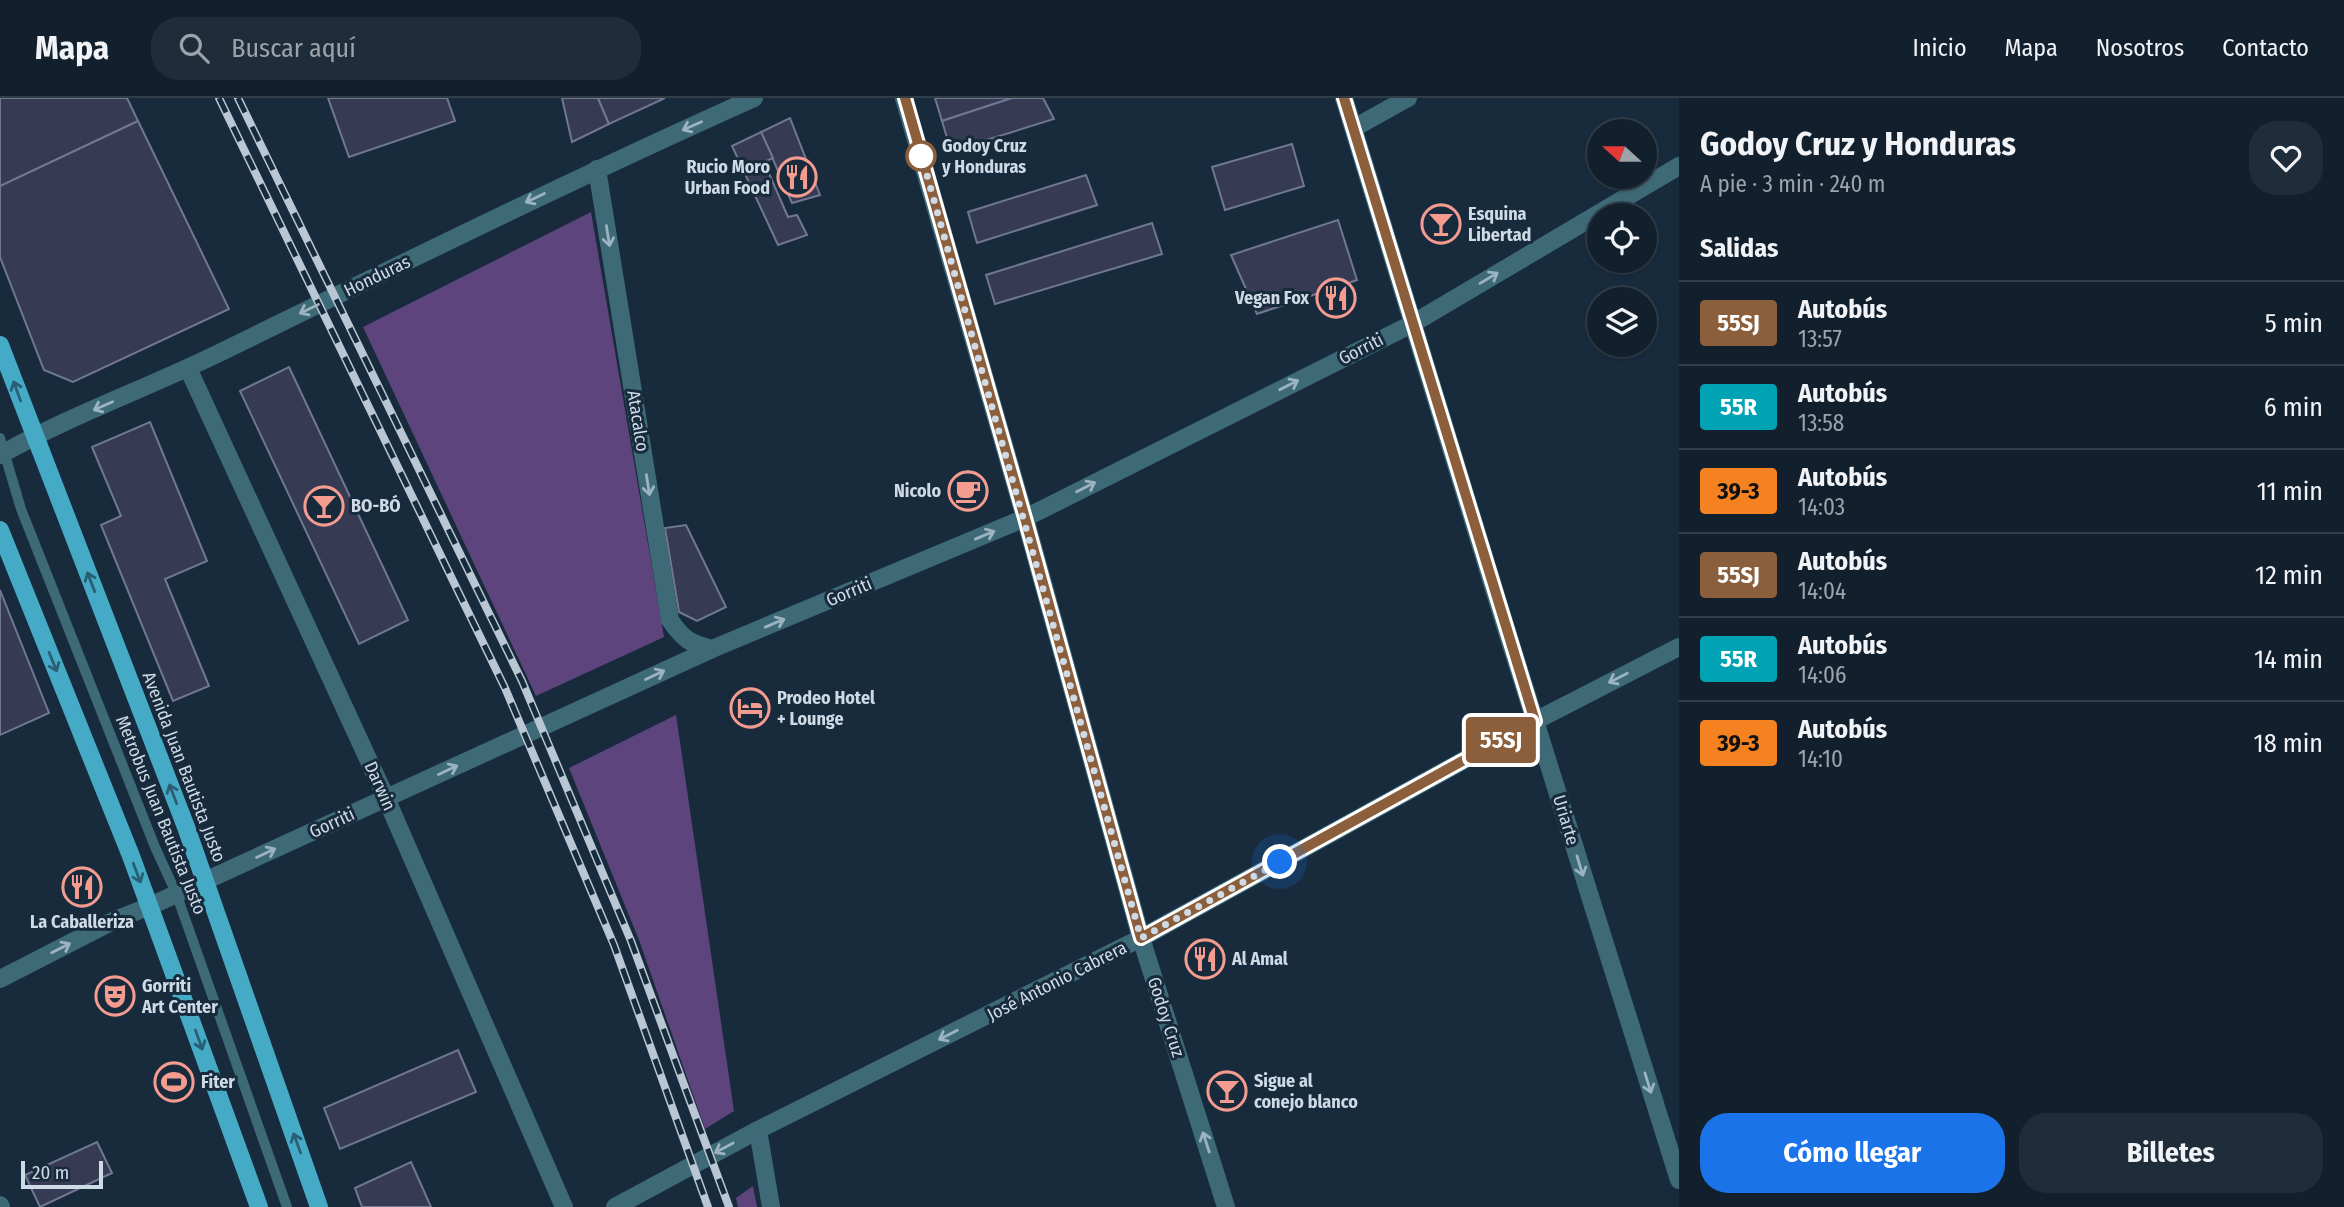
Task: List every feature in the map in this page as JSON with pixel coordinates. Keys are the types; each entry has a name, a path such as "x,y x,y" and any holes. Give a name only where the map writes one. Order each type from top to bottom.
{"main road":[{"name":"Avenida Juan Bautista Justo","path":"0,345 186,827 319,1207"},
{"path":"0,530 150,906 259,1207"}],"street":[{"name":"Honduras","path":"1,449 188,368 597,169 754,98"},
{"name":"Godoy Cruz","path":"904,98 1025,518 1141,938 1226,1207"},
{"name":"Uriarte","path":"1344,98 1679,1181"},
{"path":"1354,128 1408,98"},
{"name":"Gorriti","path":"0,979 115,920 712,649 1025,518 1412,324 1679,166"},
{"name":"Atacalco","path":"597,169 670,620 693,645 712,649"},
{"name":"Darwin","path":"188,368 386,798 564,1207"},
{"name":"José Antonio Cabrera","path":"615,1207 758,1130 1141,938 1535,721 1679,647"},
{"path":"758,1130 771,1207"}],"lane":[{"name":"Metrobus Juan Bautista Justo","path":"1,449 20,509 176,893 287,1207"}],"shaded area":[{"path":"591,212 664,637 536,696 363,327"},
{"path":"676,715 734,1111 705,1129 639,940 569,768"},
{"path":"753,1186 757,1207 738,1207 736,1198"}],"building":[{"path":"0,98 127,98 138,121 0,186"},
{"path":"328,98 447,98 455,121 349,157"},
{"path":"562,98 598,98 609,124 572,142"},
{"path":"598,98 665,98 609,124"},
{"path":"935,98 1012,98 942,121"},
{"path":"1012,98 1043,98 1054,119 951,151 942,121"},
{"name":"Rucio Moro Urban Food","path":"790,118 820,195 792,203 761,132"},
{"path":"138,121 229,309 73,382 44,370 0,257 0,186"},
{"path":"761,132 773,158 764,162 788,217 797,215 807,235 778,245 732,146"},
{"path":"1292,144 1304,186 1225,210 1212,167"},
{"path":"1086,175 1097,205 977,243 968,212"},
{"path":"1338,220 1357,280 1257,314 1231,255"},
{"path":"1152,223 1162,254 995,304 986,275"},
{"name":"BO-BÓ","path":"289,367 408,620 359,644 240,391"},
{"path":"150,422 207,561 165,579 209,686 173,701 101,525 121,516 92,447"},
{"path":"686,525 726,607 697,621 679,612 665,528"},
{"path":"0,590 49,713 0,735"},
{"path":"458,1050 476,1092 340,1149 324,1108"},
{"path":"97,1142 112,1173 40,1207 25,1175"},
{"path":"411,1162 431,1207 362,1207 355,1188"}],"railway":[{"path":"219,98 505,688 614,945 708,1207"},
{"path":"238,98 522,681 631,941 729,1207"}],"bus line":[{"name":"55SJ","path":"905,98 1141,938 1535,721 1344,98"}],"place":[{"name":"Godoy Cruz y Honduras","path":"921,156"},
{"name":"Rucio Moro Urban Food","path":"797,177"},
{"name":"Esquina Libertad","path":"1441,224"},
{"name":"Vegan Fox","path":"1336,298"},
{"name":"Nicolo","path":"968,491"},
{"name":"BO-BÓ","path":"324,506"},
{"name":"Prodeo Hotel + Lounge","path":"750,708"},
{"name":"La Caballeriza","path":"82,887"},
{"name":"Al Amal","path":"1205,959"},
{"name":"Gorriti Art Center","path":"115,996"},
{"name":"Fiter","path":"174,1082"},
{"name":"Sigue al conejo blanco","path":"1227,1091"}],"route":[{"path":"921,156 1141,938 1280,862"}]}
